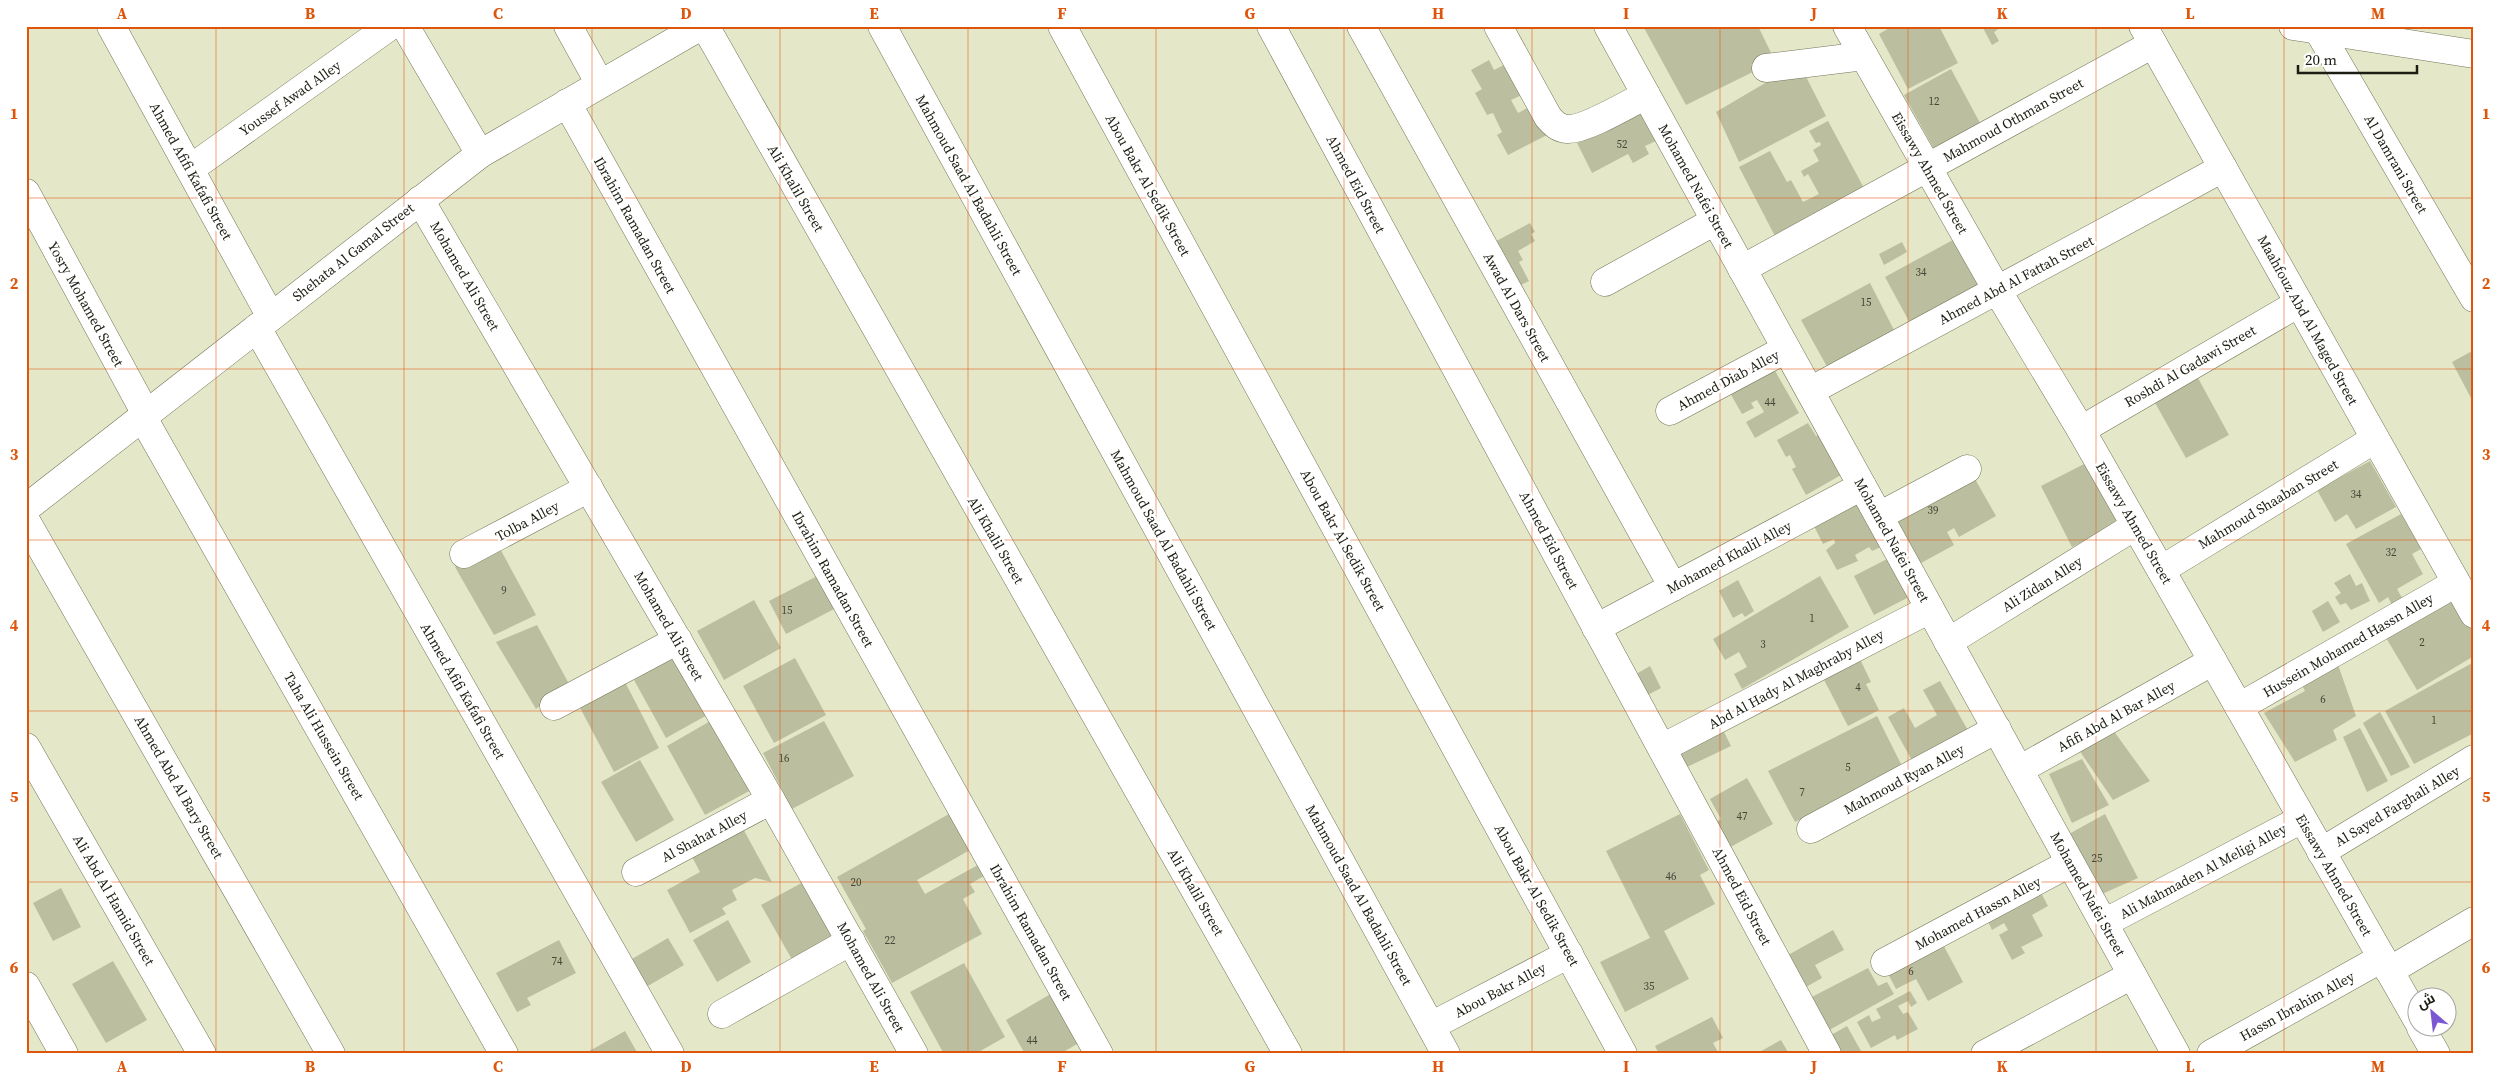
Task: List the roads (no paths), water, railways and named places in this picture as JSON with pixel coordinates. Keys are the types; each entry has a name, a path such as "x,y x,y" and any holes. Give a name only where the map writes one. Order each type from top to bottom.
{"street":[{"name":"Ahmed Afifi Kafafi Street","path":"111,26 190,169 264,322 670,1054"},
{"name":"Youssef Awad Alley","path":"190,169 390,26"},
{"path":"405,26 480,154"},
{"path":"568,26 600,84"},
{"name":"Shehata Al Gamal Street","path":"26,508 480,154 703,26"},
{"name":"Ali Khalil Street","path":"703,26 1288,1054"},
{"name":"Mahmoud Saad Al Badahli Street","path":"882,26 1446,1054"},
{"name":"Abou Bakr Al Sedik Street","path":"1062,26 1623,1054"},
{"name":"Ahmed Eid Street","path":"1271,26 1827,1054"},
{"name":"Awad Al Dars Street","path":"1361,26 1673,587"},
{"path":"1498,26 1548,118 1558,127 1570,130 1583,127 1646,95"},
{"name":"Mohamed Nafei Street","path":"1608,26 2176,1054"},
{"name":"Eissawy Ahmed Street","path":"1847,26 1997,290 2081,430 2408,1004"},
{"path":"2305,28 2474,54"},
{"name":"Al Damrani Street","path":"2305,28 2474,298"},
{"name":"Mahmoud Othman Street","path":"1742,268 1927,168 2148,35"},
{"name":"Maahfouz Abd Al Maged Street","path":"2148,35 2474,614"},
{"path":"1766,68 1864,56"},
{"name":"Ibrahim Ramadan Street","path":"567,104 1099,1054"},
{"name":"Ahmed Abd Al Fattah Street","path":"1810,391 2222,168"},
{"name":"Yosry Mohamed Street","path":"26,194 144,416"},
{"name":"Mohamed Ali Street","path":"420,200 771,800 914,1054"},
{"path":"1605,282 1715,221"},
{"name":"Roshdi Al Gadawi Street","path":"2081,430 2299,303"},
{"name":"Ahmed Diab Alley","path":"1670,411 1786,349"},
{"name":"Taha Ali Hussein Street","path":"144,416 504,1054"},
{"name":"Mahmoud Shaaban Street","path":"2161,570 2375,439"},
{"path":"1879,516 1967,469"},
{"name":"Mohamed Khalil Alley","path":"1596,628 1862,486"},
{"name":"Tolba Alley","path":"464,554 589,488"},
{"name":"Ahmed Abd Al Bary Street","path":"26,521 331,1054"},
{"name":"Ali Zidan Alley","path":"1948,642 2135,526"},
{"name":"Hussein Mohamed Hassn Alley","path":"2239,707 2456,583"},
{"name":"Abd Al Hady Al Maghraby Alley","path":"1662,748 1930,609"},
{"path":"554,706 678,640"},
{"name":"Afifi Abd Al Bar Alley","path":"2019,770 2212,661"},
{"name":"Mahmoud Ryan Alley","path":"1811,829 1996,729"},
{"name":"Ali Abd Al Hamid Street","path":"26,747 202,1054"},
{"name":"Al Sayed Farghali Alley","path":"2321,852 2474,759"},
{"name":"Al Shahat Alley","path":"636,872 771,800"},
{"name":"Ali Mahmaden Al Meligi Alley","path":"2104,923 2302,819"},
{"name":"Mohamed Hassn Alley","path":"1885,962 2070,863"},
{"name":"Hassn Ibrahim Alley","path":"2211,1054 2385,964 2474,921"},
{"path":"722,1014 851,941"},
{"name":"Abou Bakr Alley","path":"1431,1026 1569,954"},
{"path":"1984,1054 2132,975"},
{"path":"26,986 64,1054"},
{"path":"2427,1038 2436,1054"}]}
